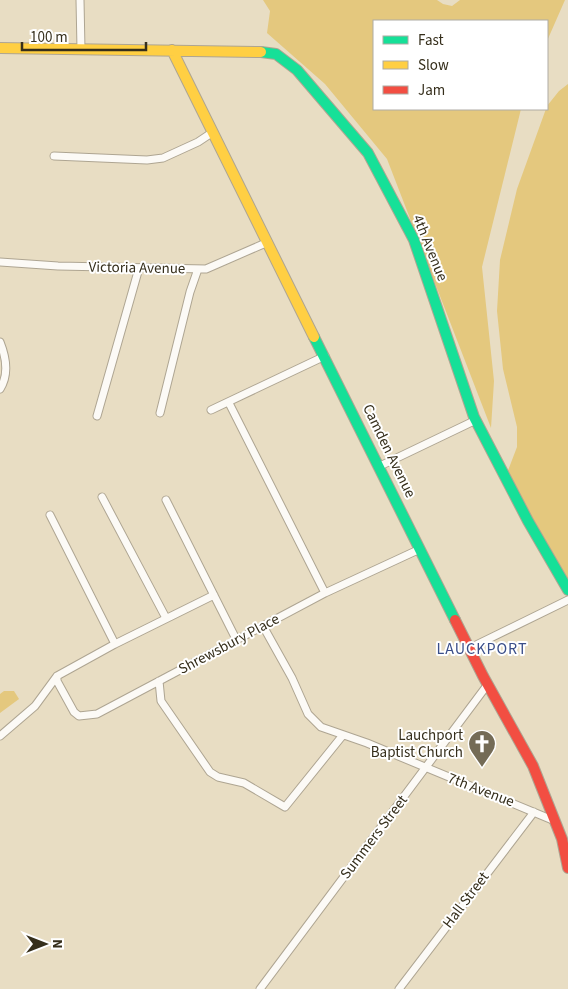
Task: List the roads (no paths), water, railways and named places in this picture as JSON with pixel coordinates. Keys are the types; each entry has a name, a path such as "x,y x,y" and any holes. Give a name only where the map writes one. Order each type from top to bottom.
{"street":[{"path":"80,0 81,49"},
{"name":"4th Avenue","path":"0,48 262,52 276,54 297,70 368,153 414,240 476,420 528,521 568,590"},
{"name":"Camden Avenue","path":"172,50 488,684 534,766 562,839 568,868"},
{"path":"54,156 147,160 163,158 198,142 213,132"},
{"name":"Victoria Avenue","path":"0,262 58,266 206,269 268,242"},
{"path":"96,416 139,268"},
{"path":"160,413 190,292 198,269"},
{"path":"0,342 5,356 5,382 0,389"},
{"path":"211,410 325,356"},
{"path":"229,403 325,593"},
{"path":"380,466 476,420"},
{"path":"102,497 166,618"},
{"path":"166,500 236,639"},
{"path":"50,515 115,644"},
{"name":"Shrewsbury Place","path":"57,676 57,681 74,712 79,716 97,714 325,593 420,548"},
{"path":"0,736 35,706 57,676 115,644 214,595"},
{"path":"470,648 568,600"},
{"name":"7th Avenue","path":"262,626 292,678 308,714 321,728 343,735 555,821"},
{"path":"159,681 161,701 210,772 218,777 244,783 285,807 343,735"},
{"name":"Summers Street","path":"260,989 488,684"},
{"name":"Hall Street","path":"400,989 534,812"}],"place":[{"name":"Lauchport Baptist Church","path":"482,768"}],"district":[{"name":"LAUCKPORT","path":"482,649"}]}
